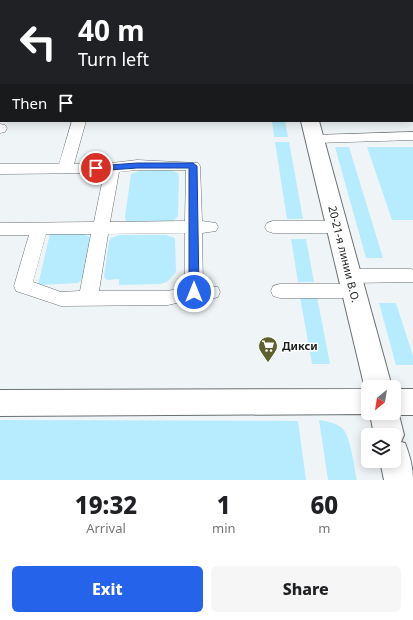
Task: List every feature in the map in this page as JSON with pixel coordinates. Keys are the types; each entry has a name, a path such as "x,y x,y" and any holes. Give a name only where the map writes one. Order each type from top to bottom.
{"street":[{"name":"20-21-я линии В.О.","path":"313,130 376,380"},
{"path":"0,403 361,402"},
{"path":"401,402 413,402"},
{"path":"397,468 400,480"}],"lane":[{"path":"65,169 79,122"},
{"path":"313,130 413,136"},
{"path":"0,169 112,168 137,165 193,166 194,227 202,292 168,298 62,299 23,286 39,229"},
{"path":"88,298 112,168"},
{"path":"0,229 210,227"},
{"path":"273,227 337,227"},
{"path":"280,291 411,276"}],"shaded area":[{"path":"272,122 285,122 288,137 274,137"},
{"path":"275,142 289,142 303,219 287,219"},
{"path":"335,147 349,147 383,258 366,258"},
{"path":"367,147 413,147 413,220 392,220"},
{"path":"169,170 178,173 179,176 178,216 172,222 129,223 126,221 125,217 131,174 140,171"},
{"path":"50,234 82,234 90,237 85,276 78,283 38,285"},
{"path":"119,235 166,235 175,238 176,272 167,282 160,284 119,285 119,279 107,280 104,277 109,241 111,238"},
{"path":"291,239 306,239 314,282 298,282"},
{"path":"300,297 317,297 330,364 312,364"},
{"path":"379,303 396,303 413,356 413,365 396,365"},
{"path":"0,420 298,421 306,480 0,480"},
{"path":"319,420 337,425 345,432 350,445 357,480 328,480"}],"place":[{"name":"Дикси","path":"268,363"}],"route":[{"path":"96,168 137,165 193,166 194,292"}]}
